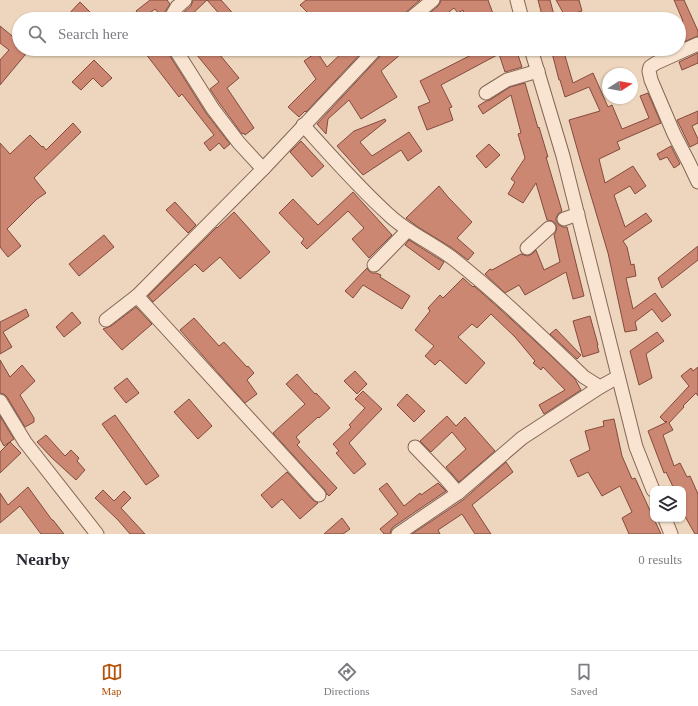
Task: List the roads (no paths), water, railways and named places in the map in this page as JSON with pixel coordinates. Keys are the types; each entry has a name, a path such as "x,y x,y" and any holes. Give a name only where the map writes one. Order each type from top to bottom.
{"street":[{"path":"418,12 433,0"},
{"path":"517,0 520,12"},
{"path":"173,12 178,2"},
{"path":"686,49 698,44"},
{"path":"180,56 213,108 240,143 263,169"},
{"path":"106,320 137,296 263,169 369,56"},
{"path":"533,56 563,156 636,447 651,486"},
{"path":"671,56 650,67 649,71 651,80 674,134 698,182"},
{"path":"486,93 508,80 538,71"},
{"path":"303,125 353,180 390,216 408,230 455,260 500,299 584,377 600,387"},
{"path":"564,218 578,214"},
{"path":"528,248 550,228"},
{"path":"374,265 408,230"},
{"path":"137,296 319,495"},
{"path":"398,534 458,493 522,438 600,387 618,378"},
{"path":"0,401 25,442 97,534"},
{"path":"415,447 458,493"},
{"path":"666,522 671,534"}]}
